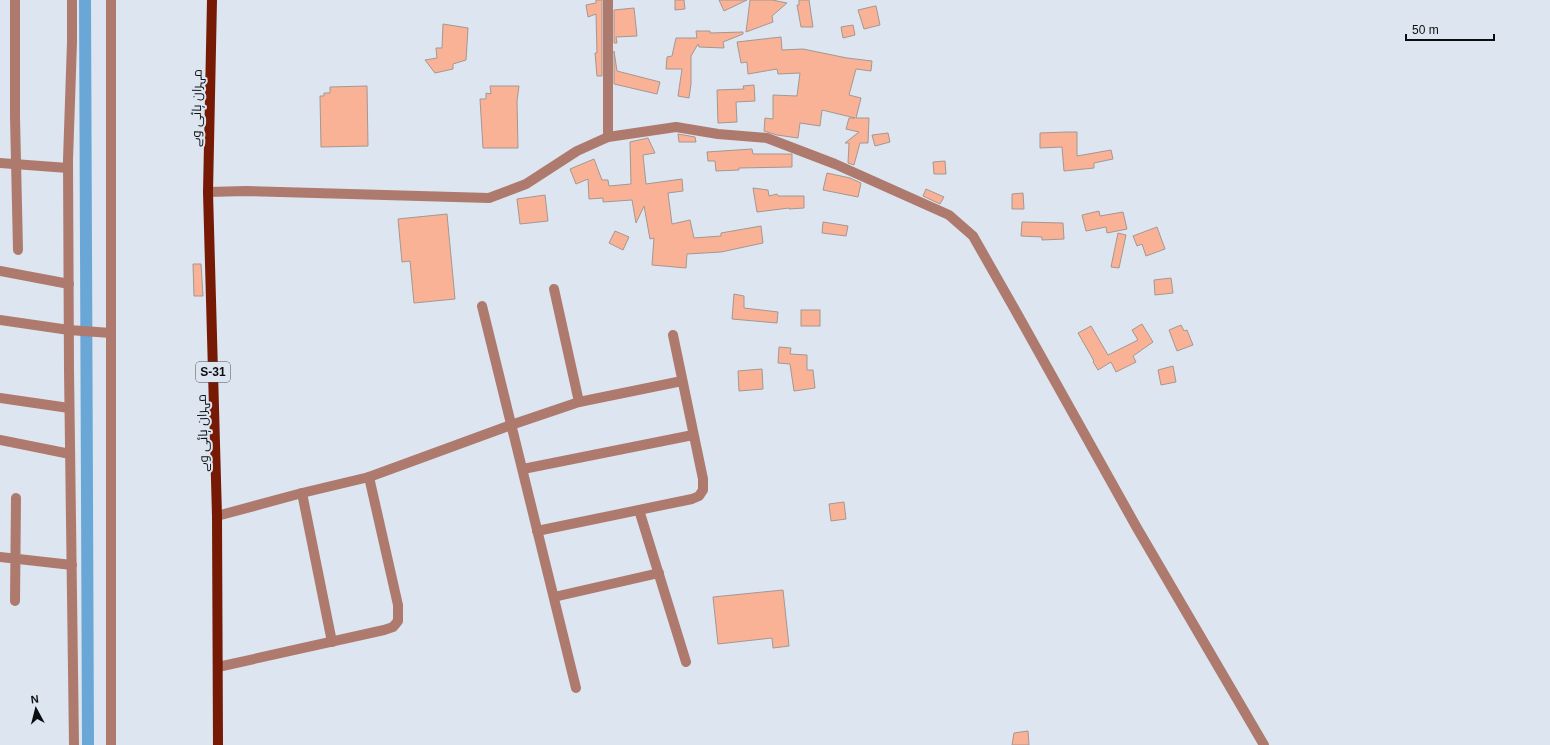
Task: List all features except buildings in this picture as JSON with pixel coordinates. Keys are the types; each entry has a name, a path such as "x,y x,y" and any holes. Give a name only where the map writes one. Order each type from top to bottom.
{"main road":[{"name":"مہران ہائی وے","path":"212,0 208,192 217,516 218,745"}],"street":[{"path":"15,0 18,250"},
{"path":"72,0 68,168 69,284 74,330 69,408 74,745"},
{"path":"111,0 111,745"},
{"path":"608,0 608,137"},
{"path":"208,192 246,191 489,198 526,184 577,151 608,137 676,127 718,134 766,138 835,164 948,215 973,236 1137,528 1264,745"},
{"path":"0,163 68,168"},
{"path":"0,271 69,284"},
{"path":"554,289 579,402"},
{"path":"482,306 576,688"},
{"path":"0,320 74,330 111,333"},
{"path":"537,531 692,499 699,496 703,490 703,479 673,335"},
{"path":"217,516 369,477 511,425 579,402 682,381"},
{"path":"0,398 69,408"},
{"path":"523,469 693,435"},
{"path":"0,440 70,454"},
{"path":"218,667 384,630 393,627 398,621 398,605 369,477"},
{"path":"302,493 332,642"},
{"path":"15,601 16,498"},
{"path":"639,510 686,662"},
{"path":"0,557 72,565"},
{"path":"554,597 659,573"}],"waterway":[{"path":"85,0 88,745"}]}
